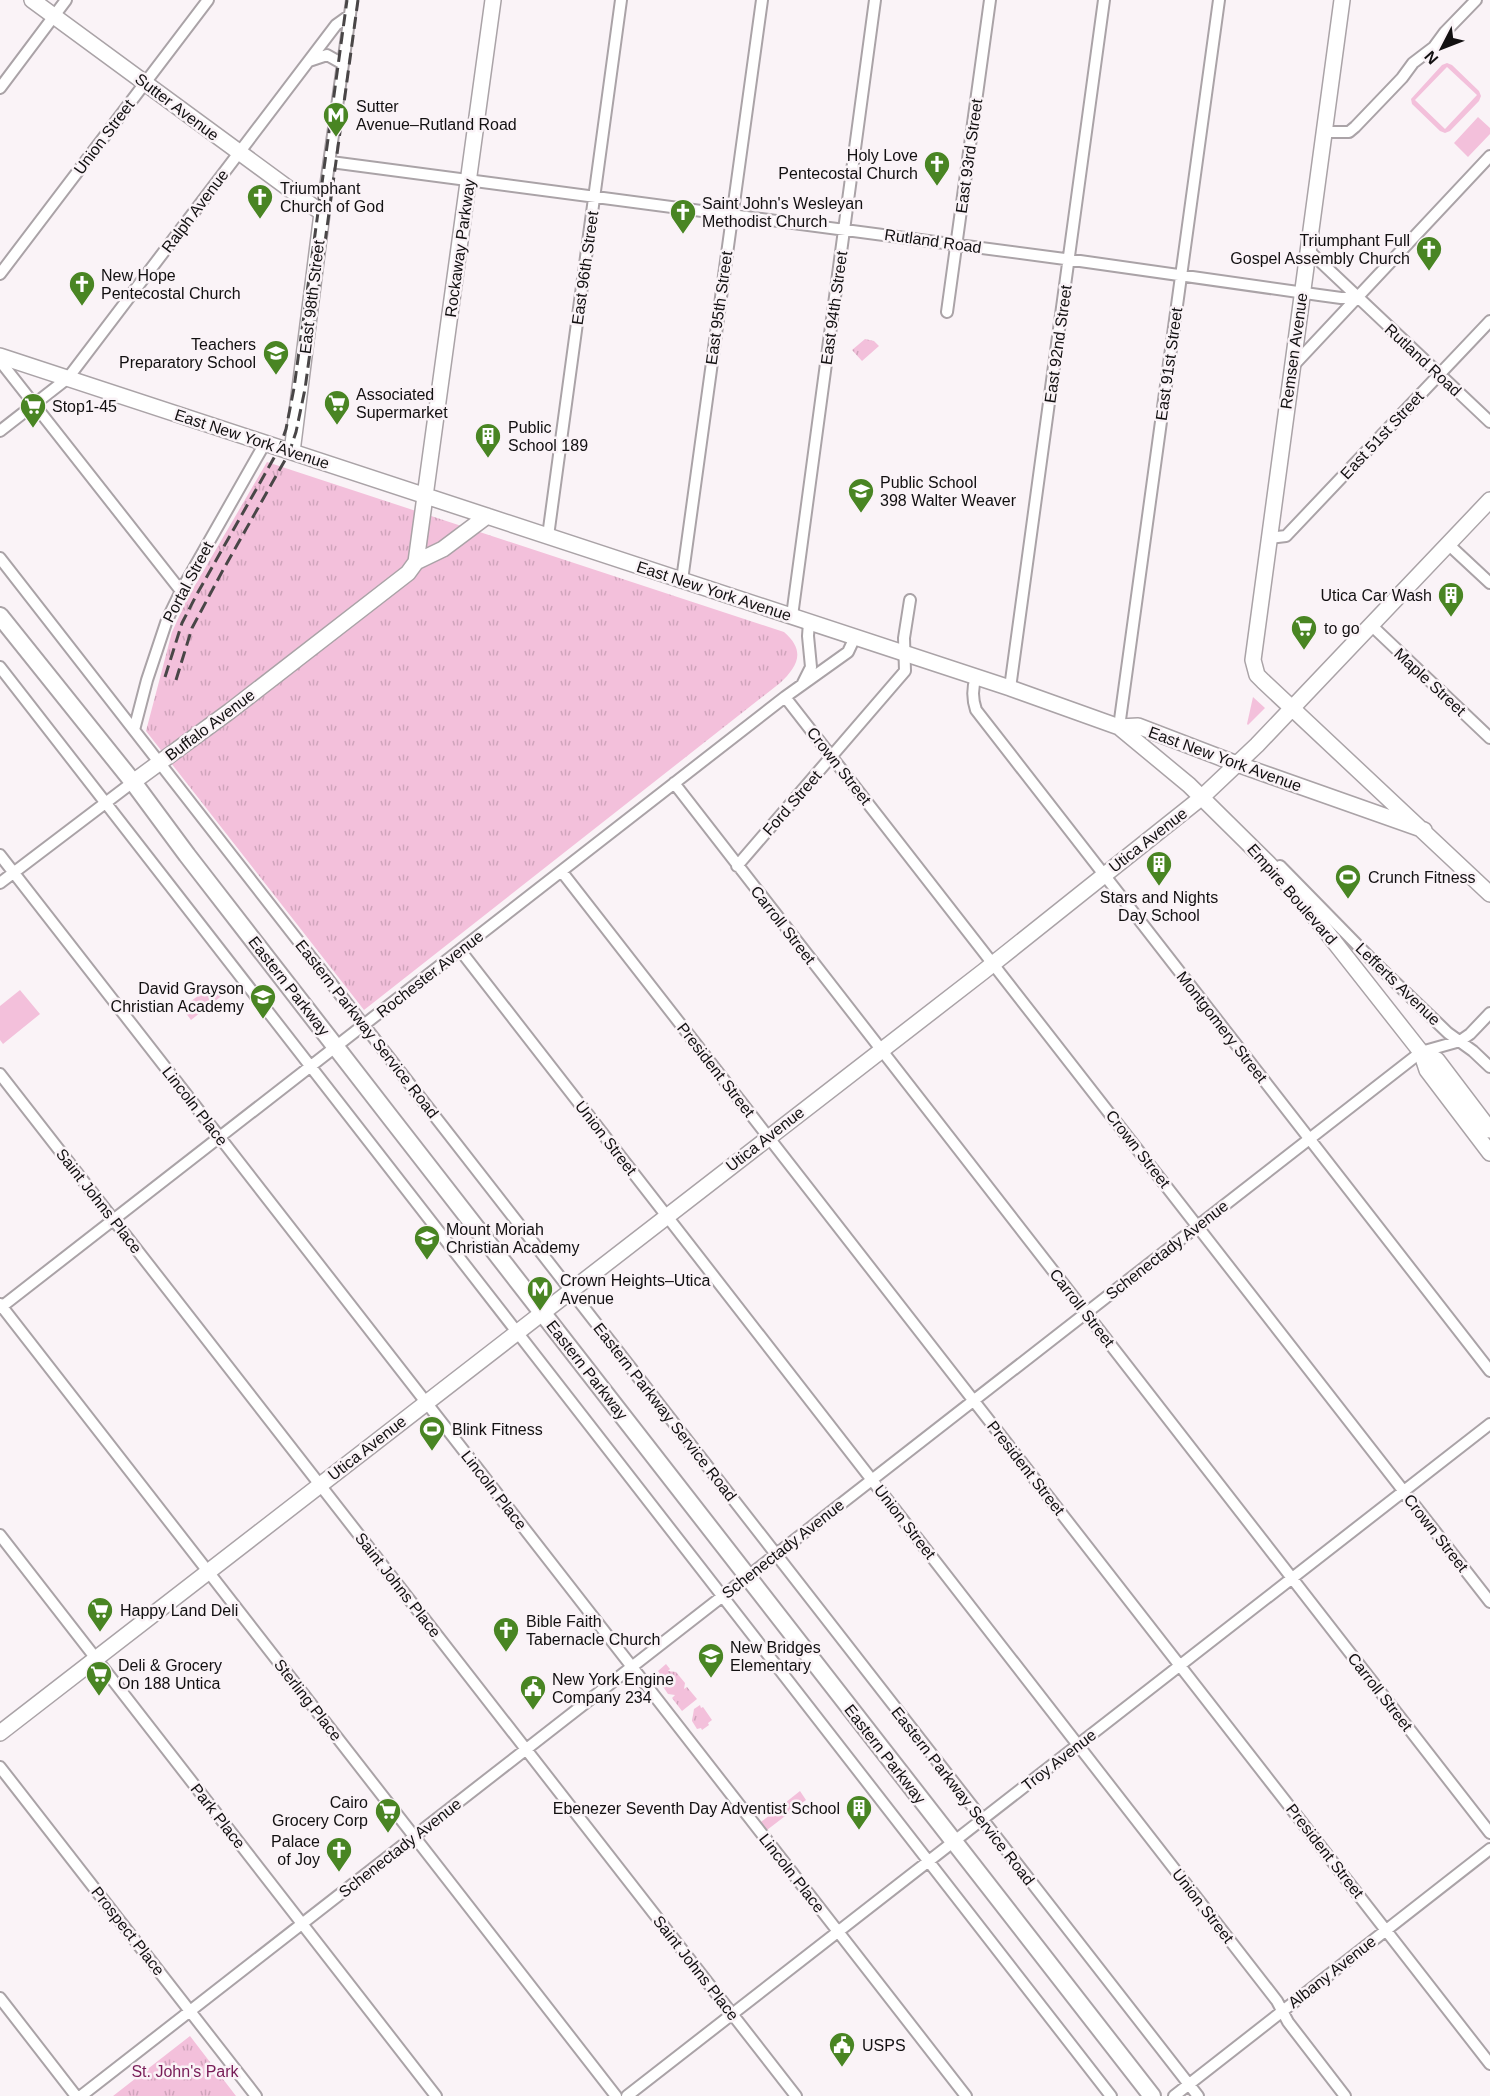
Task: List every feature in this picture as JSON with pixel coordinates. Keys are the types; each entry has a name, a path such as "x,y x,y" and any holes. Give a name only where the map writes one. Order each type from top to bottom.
{"main road":[{"name":"Sutter Avenue","path":"32,0 322,213"},
{"name":"Rockaway Parkway","path":"426,496 493,0"},
{"name":"Remsen Avenue","path":"1254,667 1253,660 1341,0"},
{"name":"East 98th Street","path":"292,452 322,213"},
{"name":"East New York Avenue","path":"0,358 68,378 792,616 1010,688 1119,727 1138,726 1237,764 1424,830"},
{"path":"416,562 426,496"},
{"name":"Utica Avenue","path":"0,1733 993,963 1201,798 1292,708 1490,500"},
{"name":"Buffalo Avenue","path":"133,782 400,579 411,570 416,562 443,549 487,516"},
{"name":"Eastern Parkway","path":"0,616 133,782 187,855 1152,2096"},
{"name":"East New York Avenue","path":"1254,667 1263,681 1490,894"},
{"name":"Empire Boulevard","path":"1119,727 1189,785 1299,897 1421,1052 1427,1070 1490,1153"},
{"name":"Empire Boulevard","path":"1421,1052 1437,1060 1490,1130"}],"street":[{"path":"0,88 66,0"},
{"name":"Union Street","path":"0,274 208,0"},
{"name":"East 98th Street","path":"322,213 352,0"},
{"name":"East 96th Street","path":"548,536 621,0"},
{"name":"East 95th Street","path":"682,580 762,0"},
{"name":"East 94th Street","path":"792,616 876,0"},
{"name":"East 93rd Street","path":"947,312 990,0"},
{"name":"East 92nd Street","path":"1010,688 1104,0"},
{"name":"East 91st Street","path":"1119,727 1219,0"},
{"path":"1324,132 1348,132 1355,128 1413,63 1434,47 1476,0"},
{"name":"Ralph Avenue","path":"0,431 68,378 336,25 350,15"},
{"path":"309,61 327,55 343,63"},
{"path":"1292,367 1490,156"},
{"name":"Rutland Road","path":"331,162 1069,259 1341,298 1357,297"},
{"name":"Rutland Road","path":"1308,250 1490,422"},
{"name":"East 51st Street","path":"1269,538 1286,536 1490,321"},
{"path":"0,358 181,591"},
{"name":"Portal Street","path":"134,730 154,654 167,620 265,443"},
{"path":"1449,544 1490,583"},
{"name":"Eastern Parkway Service Road","path":"0,558 1198,2096"},
{"path":"904,653 903,638 910,600"},
{"path":"803,683 811,667 809,622"},
{"name":"Maple Street","path":"1371,626 1490,738"},
{"name":"Rochester Avenue","path":"1,1307 803,683 848,652 855,637"},
{"name":"Ford Street","path":"737,866 905,671 904,653"},
{"path":"0,667 1111,2096"},
{"name":"Montgomery Street","path":"976,677 972,694 976,710 1490,1371"},
{"name":"Crown Street","path":"785,697 1490,1602"},
{"name":"Buffalo Avenue","path":"0,883 133,782"},
{"name":"Carroll Street","path":"674,783 1490,1833"},
{"name":"Lefferts Avenue","path":"1255,850 1267,855 1283,869 1371,960 1448,1033 1490,1067"},
{"name":"Lincoln Place","path":"0,855 966,2096"},
{"name":"President Street","path":"562,872 1490,2064"},
{"name":"Union Street","path":"460,950 1277,2001 1288,2022 1345,2096"},
{"name":"Schenectady Avenue","path":"78,2096 1421,1052 1460,1041 1470,1034 1490,1012"},
{"name":"Saint Johns Place","path":"0,1074 796,2096"},
{"name":"Sterling Place","path":"1,1307 616,2096"},
{"name":"Troy Avenue","path":"627,2096 1490,1424"},
{"name":"Park Place","path":"0,1535 436,2096"},
{"name":"Prospect Place","path":"0,1767 256,2096"},
{"name":"Albany Avenue","path":"1174,2096 1490,1849"},
{"path":"0,1998 78,2096"}],"green space":[{"path":"1447,63 1452,65 1479,91 1481,96 1479,101 1450,131 1445,133 1412,104 1411,99 1442,65","holes":["1447,67 1477,95 1445,129 1415,100"]},
{"path":"1478,117 1490,128 1490,134 1468,157 1454,143"},
{"path":"865,339 874,341 879,346 862,361 852,350"},
{"path":"267,462 784,632 795,646 797,658 795,664 780,683 364,1010 146,731 172,632 187,599"},
{"path":"1253,697 1265,708 1248,725 1247,724"},
{"path":"215,983 224,994 191,1020 182,1008"},
{"path":"20,990 40,1014 3,1044 0,1040 0,1006"},
{"path":"666,1664 670,1669 668,1671 676,1672 685,1683 684,1689 687,1687 697,1699 682,1711 672,1698 675,1695 668,1694 660,1682 658,1671"},
{"path":"700,1705 712,1720 702,1730 697,1729 692,1721 694,1709"},
{"path":"800,1791 806,1800 767,1830 761,1822"},
{"name":"St. John's Park","path":"190,2036 236,2096 113,2096"}],"railway":[{"path":"165,677 182,623 279,449 286,429 294,388 347,0"},
{"path":"176,680 192,628 289,453 296,432 305,389 358,0"}],"place":[{"name":"Sutter Avenue–Rutland Road","path":"336,138"},
{"name":"Holy Love Pentecostal Church","path":"937,187"},
{"name":"Triumphant Church of God","path":"260,220"},
{"name":"Saint John's Wesleyan Methodist Church","path":"683,235"},
{"name":"Triumphant Full Gospel Assembly Church","path":"1429,272"},
{"name":"New Hope Pentecostal Church","path":"82,307"},
{"name":"Teachers Preparatory School","path":"276,376"},
{"name":"Associated Supermarket","path":"337,426"},
{"name":"Stop1-45","path":"33,429"},
{"name":"Public School 189","path":"488,459"},
{"name":"Public School 398 Walter Weaver","path":"861,514"},
{"name":"Utica Car Wash","path":"1451,618"},
{"name":"to go","path":"1304,651"},
{"name":"Stars and Nights Day School","path":"1159,887"},
{"name":"Crunch Fitness","path":"1348,900"},
{"name":"David Grayson Christian Academy","path":"263,1020"},
{"name":"Mount Moriah Christian Academy","path":"427,1261"},
{"name":"Crown Heights–Utica Avenue","path":"540,1312"},
{"name":"Blink Fitness","path":"432,1452"},
{"name":"Happy Land Deli","path":"100,1633"},
{"name":"Bible Faith Tabernacle Church","path":"506,1653"},
{"name":"New Bridges Elementary","path":"711,1679"},
{"name":"Deli & Grocery On 188 Untica","path":"99,1697"},
{"name":"New York Engine Company 234","path":"533,1711"},
{"name":"Ebenezer Seventh Day Adventist School","path":"859,1831"},
{"name":"Cairo Grocery Corp","path":"388,1834"},
{"name":"Palace of Joy","path":"339,1873"},
{"name":"USPS","path":"842,2068"}]}
